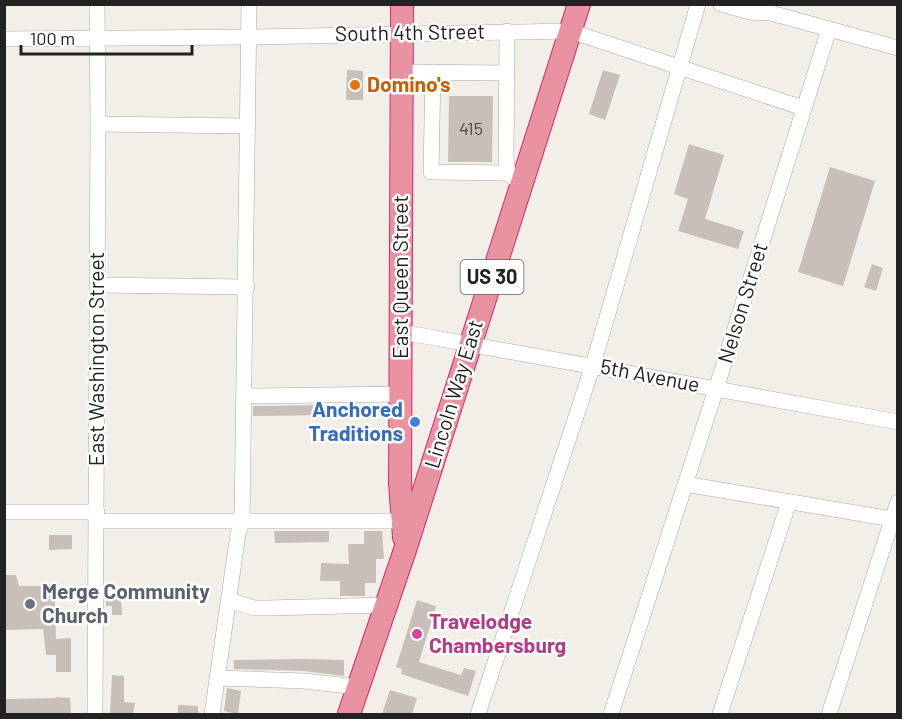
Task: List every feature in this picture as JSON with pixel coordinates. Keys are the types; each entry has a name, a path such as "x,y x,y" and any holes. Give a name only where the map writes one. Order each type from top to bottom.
{"highway":[{"name":"East Queen Street","path":"402,4 400,483 405,550"},
{"name":"Lincoln Way East","path":"349,714 405,550 470,343 515,179 579,4"},
{"path":"400,452 436,452"}],"street":[{"name":"East Washington Street","path":"95,714 97,4"},
{"path":"212,714 238,534 242,521 247,287 249,4"},
{"path":"478,714 593,365 698,4"},
{"path":"721,4 750,12 771,13 897,48"},
{"name":"Nelson Street","path":"611,714 829,29"},
{"path":"433,72 431,172 515,179 506,158 507,31"},
{"name":"South 4th Street","path":"4,39 249,38 570,31 803,108"},
{"path":"402,72 506,73"},
{"path":"98,124 248,126"},
{"path":"98,285 247,287"},
{"name":"5th Avenue","path":"402,332 897,422"},
{"path":"245,396 400,394"},
{"path":"685,484 895,519"},
{"path":"720,714 789,502"},
{"path":"829,714 895,519 897,502"},
{"path":"4,512 242,521 403,521"},
{"path":"229,600 254,608 386,605"},
{"path":"218,678 304,681 358,687"}],"building":[{"name":"Domino's","path":"347,70 363,71 363,100 346,100"},
{"path":"603,70 620,75 605,120 589,114"},
{"path":"449,96 493,96 492,162 448,162"},
{"path":"689,144 724,155 705,219 744,231 738,249 678,231 688,199 674,194"},
{"path":"830,167 875,181 843,286 798,272"},
{"path":"872,264 883,268 876,291 864,287"},
{"path":"330,405 330,415 253,416 253,406"},
{"path":"274,531 329,531 329,542 275,543"},
{"path":"364,531 382,531 384,559 376,559 376,583 365,583 365,596 340,596 340,581 320,581 321,563 349,564 348,544 364,544"},
{"path":"49,535 72,535 72,549 49,550"},
{"name":"Merge Community Church","path":"4,575 16,575 19,586 52,586 53,599 55,599 56,639 71,638 71,672 56,672 56,655 46,655 43,629 4,630"},
{"path":"106,597 121,597 122,615 112,615 112,606 106,606"},
{"name":"Travelodge Chambersburg","path":"417,600 436,606 419,662 461,675 464,668 476,671 468,696 401,674 402,669 396,667"},
{"path":"234,660 344,660 344,676 304,671 234,669"},
{"path":"112,675 124,676 124,702 135,703 133,714 110,714"},
{"path":"227,688 241,691 238,714 224,711"},
{"path":"390,690 417,698 412,714 382,714"},
{"path":"70,698 71,714 4,714 4,699"},
{"path":"178,705 198,706 198,714 178,714"}],"place":[{"name":"Domino's","path":"355,85"},
{"name":"Anchored Traditions","path":"415,422"},
{"name":"Merge Community Church","path":"30,604"},
{"name":"Travelodge Chambersburg","path":"417,634"}]}
